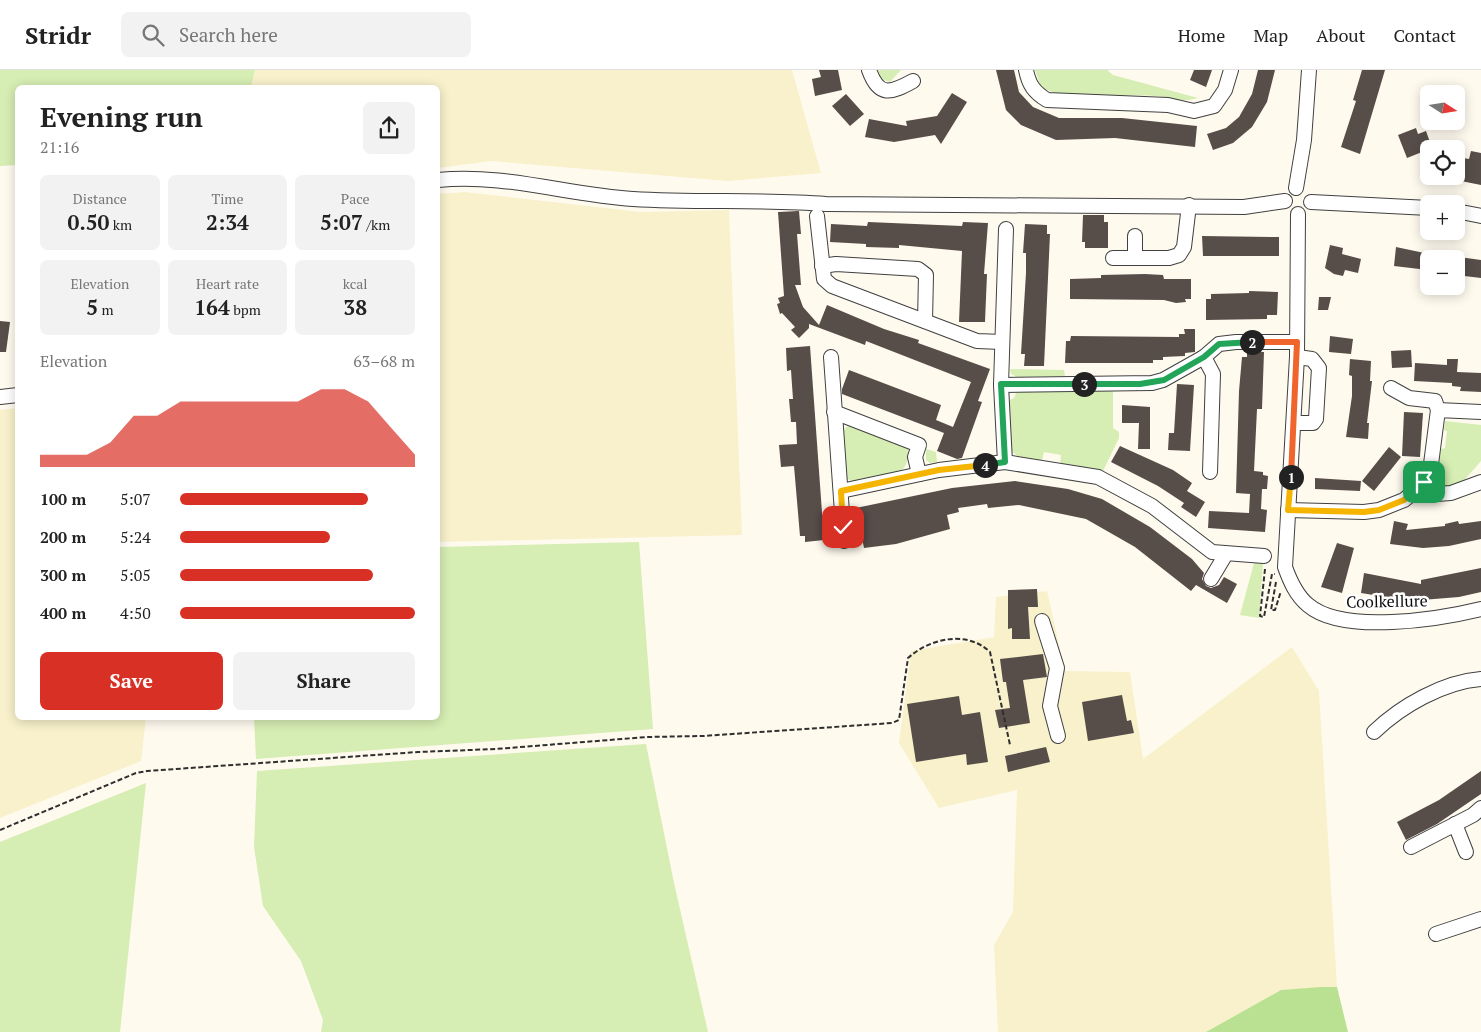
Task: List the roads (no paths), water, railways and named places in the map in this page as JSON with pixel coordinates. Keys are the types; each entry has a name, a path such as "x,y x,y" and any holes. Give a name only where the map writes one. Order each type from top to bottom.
{"street":[{"path":"869,70 875,85 892,92 913,81"},
{"path":"1026,70 1028,80 1035,92 1047,100 1168,106 1194,111 1214,106 1226,90 1231,70"},
{"path":"1296,188 1307,192 1311,202 1308,209 1298,214 1290,211 1285,201 1287,194 1296,188 1304,140 1309,70"},
{"path":"440,180 467,177 632,199 978,206 1244,206 1285,201"},
{"path":"1311,202 1420,208"},
{"path":"1113,258 1170,258 1179,256 1184,247 1189,205"},
{"path":"1465,213 1481,216"},
{"name":"Coolkellure","path":"1298,214 1297,357 1285,566 1291,584 1309,606 1339,620 1374,622 1416,621 1481,608"},
{"path":"817,216 824,279 832,286 977,341 1002,342"},
{"path":"1005,462 1001,384 1006,229"},
{"path":"1135,236 1135,258"},
{"path":"822,266 836,264 918,269 926,275 925,321"},
{"path":"1001,384 1152,383 1164,380 1204,357 1219,344 1236,342 1297,342"},
{"path":"831,357 844,540"},
{"path":"1204,357 1213,374 1210,472"},
{"path":"1294,423 1313,422 1316,419 1319,368 1312,359 1297,357"},
{"path":"1391,388 1409,398 1435,401 1438,410 1431,464 1422,489"},
{"path":"0,397 15,395"},
{"path":"1438,410 1481,412"},
{"path":"834,412 918,445 915,457 919,474"},
{"path":"841,491 919,474 1005,462 1100,478 1152,506 1212,552 1265,559"},
{"path":"1288,510 1364,512 1379,510 1404,500 1416,490 1422,489 1436,494 1451,493 1481,482"},
{"path":"1211,579 1226,554"},
{"path":"1042,621 1057,668 1050,706 1058,736"},
{"path":"1374,732 1386,721 1441,690 1481,679"},
{"path":"1412,847 1481,808"},
{"path":"1455,824 1466,852"},
{"path":"1436,934 1481,919"}]}
